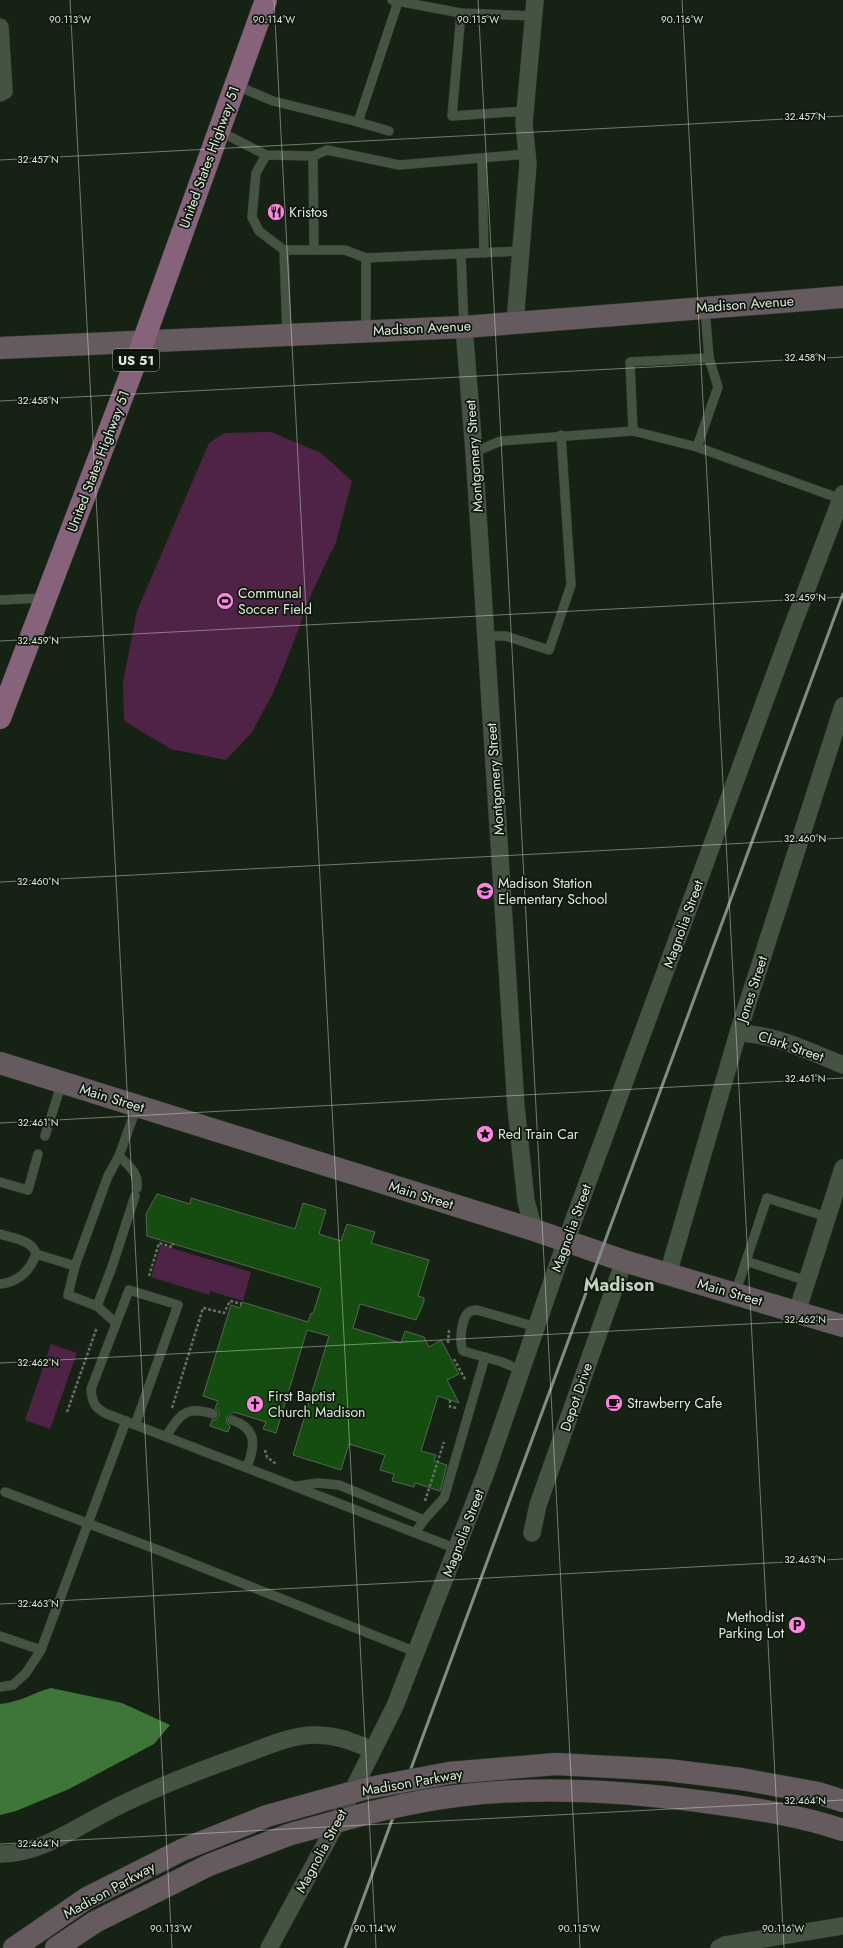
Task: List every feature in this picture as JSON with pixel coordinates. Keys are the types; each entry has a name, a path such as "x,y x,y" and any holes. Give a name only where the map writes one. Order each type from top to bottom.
{"main road":[{"name":"United States Highway 51","path":"0,718 143,342 266,0"},
{"name":"Madison Avenue","path":"0,348 464,327 843,297"},
{"name":"Main Street","path":"0,1063 534,1230 624,1261 843,1326"},
{"name":"Madison Parkway","path":"14,1948 87,1898 182,1850 267,1816 364,1789 449,1773 556,1764 667,1770 741,1779 818,1793 843,1801"},
{"name":"Madison Parkway","path":"56,1948 95,1922 209,1865 288,1835 372,1813 456,1796 580,1790 665,1796 811,1819 843,1830"}],"street":[{"path":"515,322 528,171 524,123 535,8"},
{"path":"0,27 4,91 0,93"},
{"name":"Montgomery Street","path":"464,327 474,452 516,1107 526,1201 534,1230"},
{"name":"Magnolia Street","path":"269,1948 395,1706 485,1475 566,1241 791,630 842,497"},
{"name":"Jones Street","path":"668,1274 738,1033 843,706"},
{"name":"Clark Street","path":"738,1033 757,1033 804,1049 843,1065"},
{"path":"797,1312 843,1168"},
{"name":"Depot Drive","path":"532,1533 538,1505 624,1261"},
{"path":"0,1854 15,1854 51,1842 105,1813 181,1777 290,1738 315,1735 340,1736 373,1750"},
{"path":"719,1948 725,1945 843,1926"}],"lane":[{"path":"358,122 395,1 461,13 535,8"},
{"path":"461,13 452,116 525,111"},
{"path":"235,85 273,101 389,131"},
{"path":"218,132 266,155 313,156 327,150 399,165 527,154"},
{"path":"266,155 256,173 252,217 259,231 284,250 345,250 366,258 521,251"},
{"path":"313,156 314,250"},
{"path":"482,158 484,253"},
{"path":"284,250 287,335"},
{"path":"461,254 464,327"},
{"path":"366,258 366,331"},
{"path":"697,447 718,387 709,358 705,308"},
{"path":"633,431 630,362 709,358"},
{"path":"474,452 501,441 561,435 633,431 697,447 842,497"},
{"path":"485,636 506,636 549,650 571,585 561,435"},
{"path":"0,600 46,598"},
{"path":"45,1136 62,1082"},
{"path":"116,1323 97,1306 68,1294 75,1266 108,1176 119,1156 137,1106"},
{"path":"0,1182 28,1190 38,1154"},
{"path":"97,1306 112,1267 136,1192 138,1180 135,1172 119,1156"},
{"path":"735,1294 767,1198 827,1217"},
{"path":"0,1234 33,1246 36,1254 28,1270 21,1276 8,1283 0,1284"},
{"path":"36,1254 75,1266"},
{"path":"746,1261 808,1281"},
{"path":"135,1425 178,1305 129,1290 91,1389 92,1399 96,1408 135,1425 456,1549"},
{"path":"521,1370 502,1362 463,1351 459,1340 466,1316 470,1311 478,1310 536,1327"},
{"path":"415,1533 424,1520 444,1498 485,1357"},
{"path":"166,1437 180,1416 190,1410 202,1410 213,1414"},
{"path":"232,1420 249,1430 254,1441 247,1468"},
{"path":"0,1687 13,1685 26,1673 41,1650 126,1421"},
{"path":"295,1486 318,1483 339,1485 424,1520"},
{"path":"5,1492 87,1525 166,1553 416,1652"},
{"path":"0,1636 41,1650"}],"path":[{"path":"149,1276 160,1243 172,1246 173,1243"},
{"path":"171,1411 204,1308 224,1313 226,1312 230,1301 242,1304"},
{"path":"67,1412 97,1327"},
{"path":"423,1508 444,1442"}],"shaded area":[{"name":"Communal Soccer Field","path":"271,432 321,453 352,481 336,542 313,590 273,693 252,732 226,760 171,749 124,721 123,682 137,611 209,443 224,433"},
{"path":"161,1245 251,1272 243,1301 210,1291 209,1295 151,1277"},
{"path":"51,1344 77,1353 50,1429 25,1420"},
{"path":"51,1688 122,1703 170,1725 154,1744 69,1789 16,1811 0,1815 0,1704 14,1701"}],"building":[{"path":"157,1194 190,1204 191,1198 295,1229 303,1203 326,1210 319,1234 341,1241 347,1224 375,1232 371,1243 429,1260 418,1296 424,1298 424,1302 416,1320 360,1304 353,1328 401,1343 405,1331 424,1337 429,1347 441,1340 459,1374 447,1380 459,1403 438,1396 421,1451 436,1455 434,1461 447,1465 440,1491 415,1483 414,1487 392,1481 394,1474 380,1470 385,1455 349,1444 341,1470 293,1455 329,1336 307,1330 276,1433 263,1429 266,1422 234,1412 226,1418 227,1423 230,1426 228,1432 210,1426 212,1420 215,1420 219,1416 219,1412 215,1408 218,1401 203,1396 231,1305 240,1308 242,1302 308,1322 311,1313 313,1314 321,1288 147,1236 146,1214"}],"railway":[{"path":"345,1948 843,594"}],"place":[{"name":"Kristos","path":"276,212"},
{"name":"Communal Soccer Field","path":"225,601"},
{"name":"Madison Station Elementary School","path":"485,891"},
{"name":"Red Train Car","path":"485,1134"},
{"name":"Strawberry Cafe","path":"614,1403"},
{"name":"First Baptist Church Madison","path":"255,1404"},
{"name":"Methodist Parking Lot","path":"797,1625"}],"district":[{"name":"Madison","path":"619,1285"}]}
